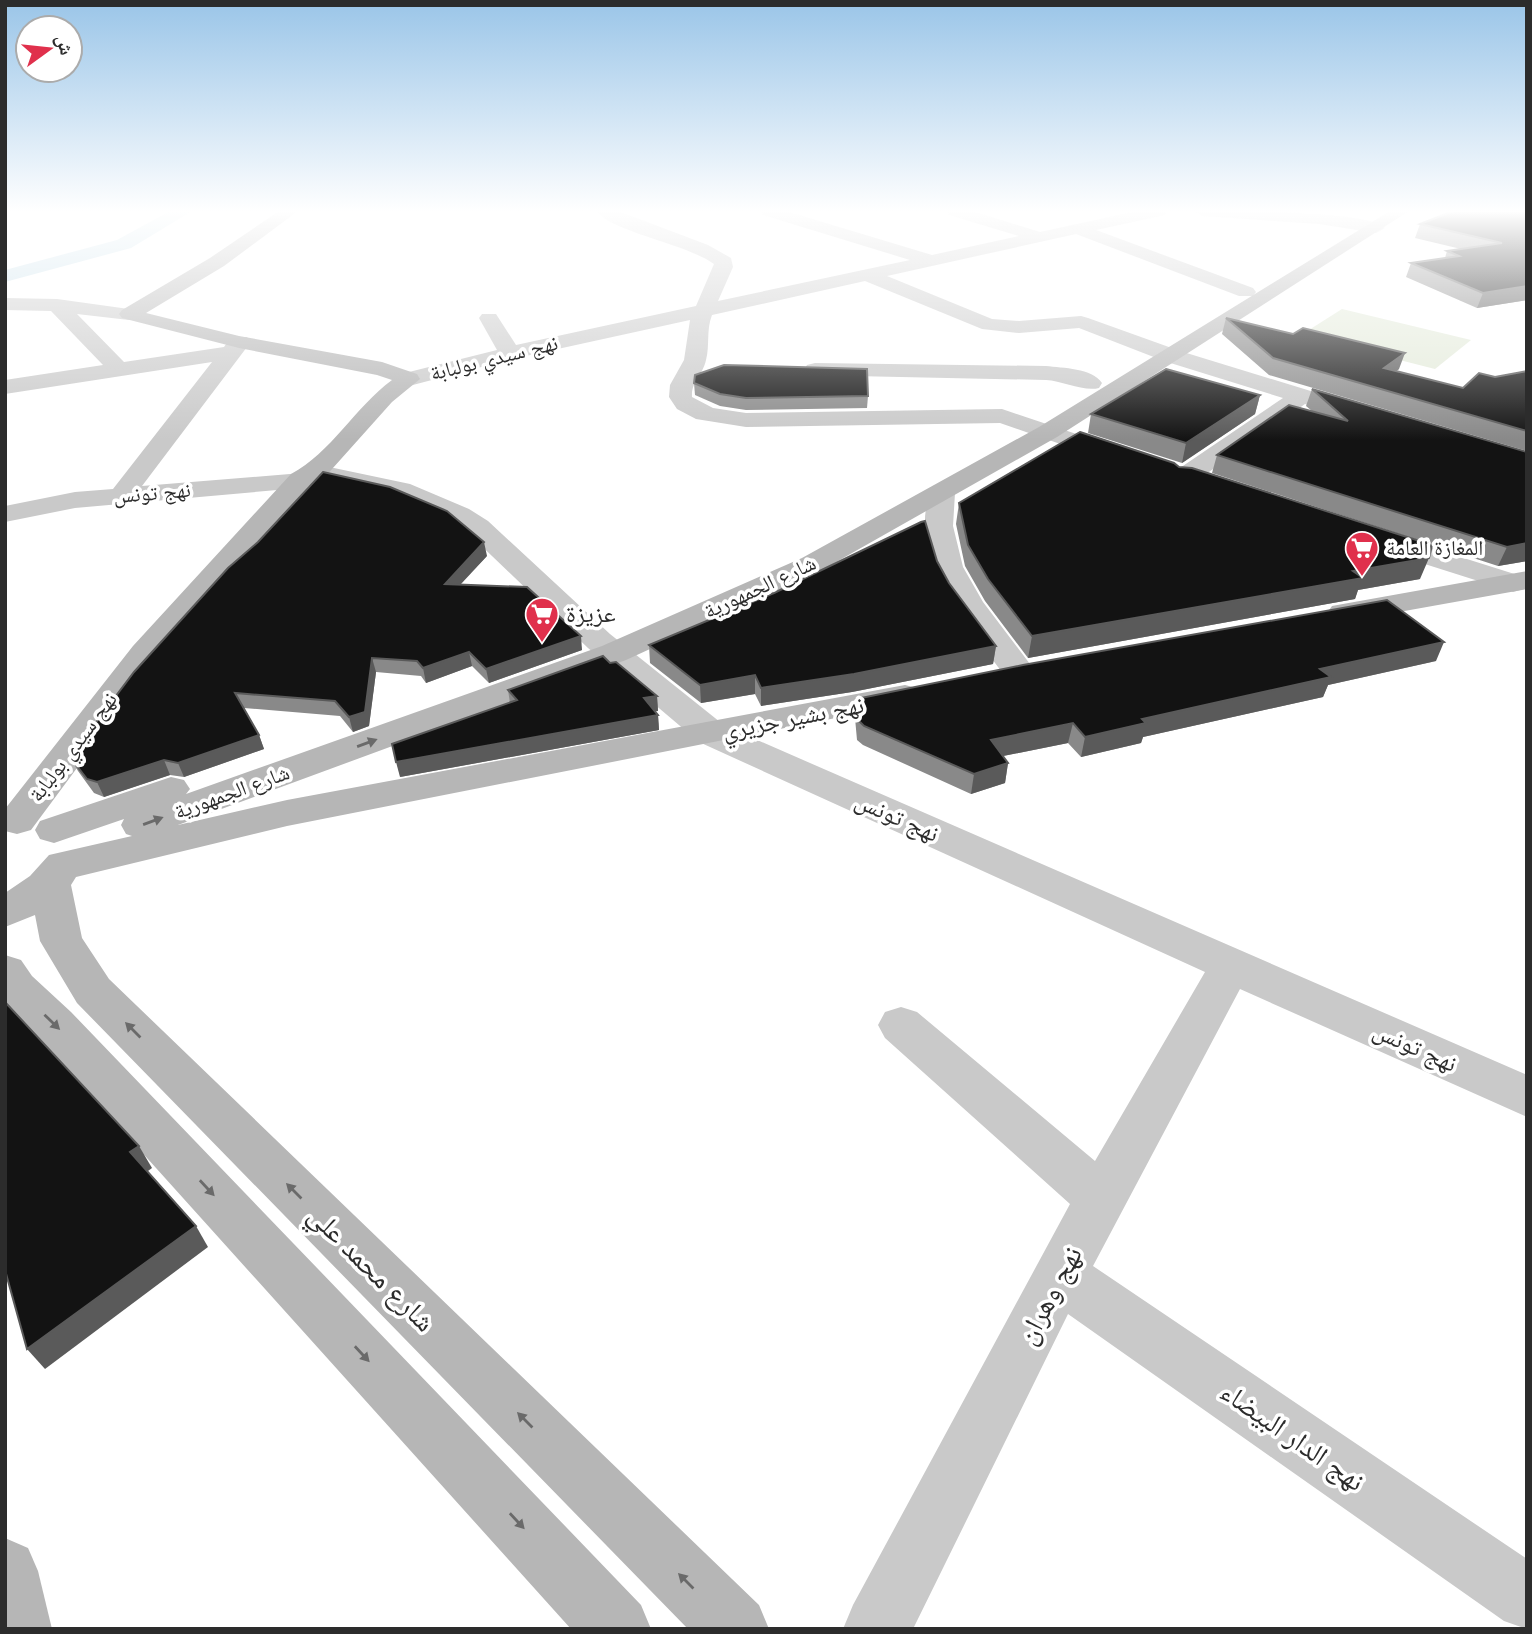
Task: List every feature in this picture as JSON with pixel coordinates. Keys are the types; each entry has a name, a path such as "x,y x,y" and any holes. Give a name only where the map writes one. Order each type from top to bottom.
{"street":[{"path":"129,314 174,287"},
{"path":"713,287 697,334 705,366 680,389 681,397 688,406 702,414 720,419 990,415 1210,486"},
{"name":"نهج سيدي بولبابة","path":"34,839 145,653 384,397 409,379 812,287"},
{"path":"897,287 989,325 1019,327 1077,321 1162,352 1376,418"},
{"path":"1234,287 1247,292"},
{"name":"شارع الجمهورية","path":"607,647 779,562 960,463 1036,428 1091,383 1162,352 1255,287"},
{"name":"شارع الجمهورية","path":"34,839 607,647 812,564 942,493 1036,428 1265,287"},
{"path":"5,304 57,305 129,314 235,347 382,369 409,379"},
{"path":"57,305 119,369"},
{"path":"489,318 510,354"},
{"path":"5,387 235,347"},
{"path":"122,495 235,347"},
{"path":"793,369 1046,373 1070,375 1091,383"},
{"path":"1164,471 1301,396"},
{"name":"نهج تونس","path":"5,514 75,500 308,476 405,489 457,510 607,647 712,734 1527,1097"},
{"path":"942,493 939,524 950,573 968,603 1033,670 979,681"},
{"path":"1355,532 1512,589"},
{"path":"1305,620 1512,589"},
{"name":"نهج بشير جزيري","path":"34,839 287,813 939,689"},
{"path":"5,912 30,900 34,839"},
{"name":"شارع محمد علي","path":"34,839 61,941 93,991 734,1629"},
{"name":"نهج وهران","path":"877,1629 1059,1275 1231,965"},
{"path":"5,972 16,988 55,1024 617,1629"},
{"path":"901,1025 1101,1199"},
{"name":"نهج الدار البيضاء","path":"1059,1275 1527,1598"},
{"path":"5,1571 18,1629"}],"green space":[{"path":"1342,309 1471,340 1435,369 1301,335"}],"building":[{"path":"1469,287 1519,287 1483,293"},
{"path":"1226,318 1293,334 1303,328 1405,353 1384,368 1463,388 1479,373 1495,377 1527,371 1527,431 1273,358"},
{"path":"724,365 867,369 868,396 746,398 720,394 694,383 695,375"},
{"path":"1166,369 1260,395 1186,443 1091,414"},
{"path":"1312,389 1527,452 1527,543 1507,547 1217,455 1289,405 1348,421"},
{"path":"1080,432 1174,463 1179,467 1192,468 1432,545 1429,558 1353,571 1363,578 1032,636 988,579 968,545 959,503"},
{"path":"323,472 390,487 447,511 484,542 445,584 527,587 581,636 486,669 469,652 423,668 417,661 372,658 365,712 349,717 335,701 235,693 259,735 178,763 164,760 97,782 87,779 70,757 134,672 228,568 258,542"},
{"path":"925,521 937,561 949,583 996,646 854,674 761,688 755,675 700,685 649,645 774,593"},
{"path":"1387,600 1444,642 1320,669 1331,677 1142,719 1146,723 1085,737 1073,723 991,740 1008,763 974,774 864,726 858,720 856,699 1023,665"},
{"path":"603,656 610,663 616,662 657,696 644,698 658,715 396,762 392,744 517,700 508,690"},
{"path":"5,1002 139,1146 130,1152 196,1226 27,1349 5,1270"}],"place":[{"name":"المغازة العامة","path":"1362,578"},
{"name":"عزيزة","path":"542,644"}]}
